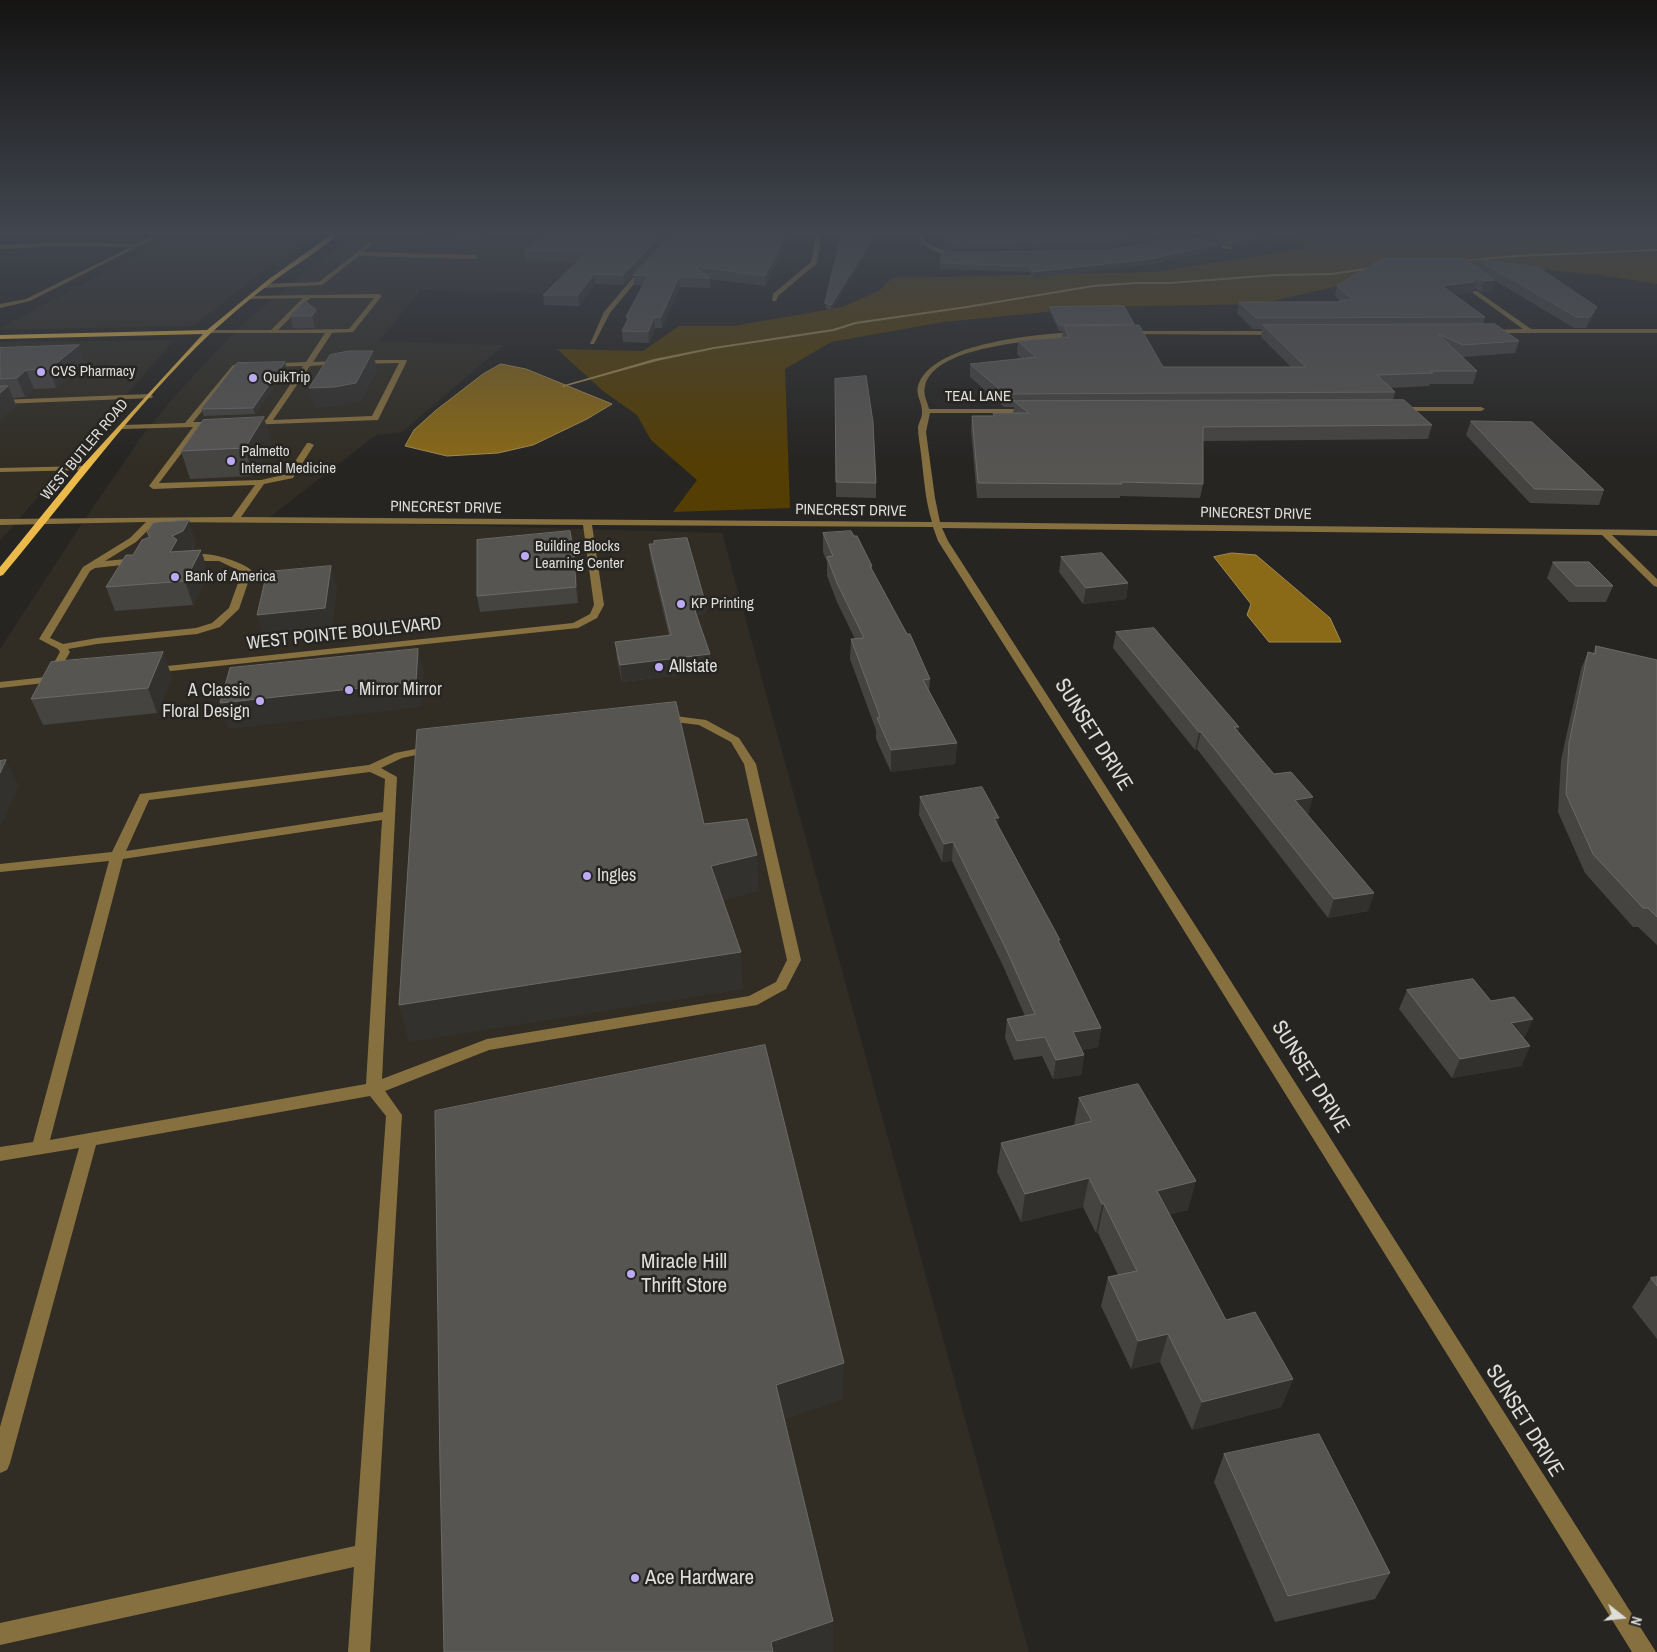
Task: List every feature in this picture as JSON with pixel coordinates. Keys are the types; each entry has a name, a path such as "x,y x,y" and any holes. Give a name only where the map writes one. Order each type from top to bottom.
{"main road":[{"name":"WEST BUTLER ROAD","path":"0,573 85,468 208,332 232,312"},
{"path":"0,336 208,332"}],"street":[{"path":"272,332 292,312"},
{"path":"208,332 351,331 366,312"},
{"path":"592,343 607,312"},
{"path":"1503,312 1530,331"},
{"path":"268,422 330,331"},
{"path":"1481,332 1657,331"},
{"path":"1118,334 1285,332"},
{"name":"SUNSET DRIVE","path":"1088,334 1037,337 984,347 950,360 930,373 923,383 920,395 926,411 922,426 930,501 936,526 943,541 1229,988 1645,1652"},
{"path":"239,423 375,418 404,361 356,362"},
{"path":"188,424 235,366 346,362"},
{"path":"0,402 149,396"},
{"path":"1386,409 1481,409"},
{"name":"TEAL LANE","path":"926,411 1036,411"},
{"path":"123,427 229,423"},
{"path":"199,424 153,486 261,482 290,476 310,445"},
{"path":"0,470 85,468"},
{"path":"235,519 261,482"},
{"path":"154,519 133,540 86,569 44,639 62,647 97,641 197,631 216,625 234,609 247,571 234,561 210,558 187,559"},
{"name":"PINECREST DRIVE","path":"0,522 235,519 1209,527 1657,534"},
{"name":"WEST POINTE BOULEVARD","path":"146,670 574,626 593,617 598,611 599,605 587,523"},
{"path":"1604,532 1657,584"},
{"path":"92,565 144,560"},
{"path":"48,680 65,652 62,647"},
{"path":"0,685 68,678"},
{"path":"0,1154 374,1089 488,1045 752,1001 780,985 794,960 750,764 735,740 702,722 675,719 655,721"},
{"path":"40,1148 117,856 144,797 372,768 399,755 442,747"},
{"path":"359,1652 394,1115 374,1089 391,776 372,768"},
{"path":"0,868 117,856 389,815"},
{"path":"0,1463 88,1140"},
{"path":"0,1634 366,1554"}],"shaded area":[{"path":"30,312 211,312 193,326 0,330 0,328"},
{"path":"257,312 403,312 379,341 504,345 402,432 376,435 266,520 722,533 1029,1652 0,1652 0,649 87,516 143,435 174,397 240,326"},
{"path":"813,312 1045,312 943,322 831,342 785,369 790,508 673,512 697,480 651,440 637,415 603,391 557,349 643,351 679,326 734,326"},
{"path":"174,340 0,541 0,342"},
{"path":"501,364 526,369 612,404 587,419 533,445 498,453 447,456 405,446 414,430 435,411 483,374"},
{"path":"1232,553 1256,555 1330,618 1341,642 1269,642 1247,615 1251,604 1214,557"}],"building":[{"path":"294,312 315,312 312,316 290,316"},
{"path":"629,312 663,312 661,317 654,317 648,332 622,331 629,317 626,317"},
{"path":"1053,312 1127,312 1134,324 1059,325"},
{"path":"1250,312 1478,312 1485,317 1256,318"},
{"path":"1569,312 1593,312 1590,317 1577,317"},
{"path":"1495,324 1519,341 1463,345 1438,334 1477,371 1430,371 1433,373 1377,375 1395,392 1005,394 970,364 1036,357 1018,341 1069,337 1064,326 1139,325 1163,367 1306,367 1263,325"},
{"path":"79,345 49,369 26,370 17,378 0,379 0,348"},
{"path":"349,351 373,351 356,383 334,387 309,388 330,355"},
{"path":"285,362 253,408 201,409 237,363"},
{"path":"866,376 873,422 876,483 836,482 835,379"},
{"path":"0,386 8,386 0,393"},
{"path":"1404,400 1432,425 1203,427 1203,484 1121,482 1122,484 978,483 972,416 994,416 993,413 1029,413 1014,401"},
{"path":"264,417 245,448 181,451 203,420"},
{"path":"1471,421 1532,422 1604,490 1535,489"},
{"path":"189,520 183,531 172,536 177,540 170,552 201,550 185,581 106,587 126,555 133,555 142,540 150,537 147,532 153,523"},
{"path":"570,531 576,587 477,596 477,540"},
{"path":"851,531 854,536 857,536 872,566 870,566 907,634 910,634 930,679 923,680 957,743 891,750 877,718 880,717 851,639 864,638 837,583 827,557 833,556 823,533"},
{"path":"687,538 704,598 691,599 710,654 620,665 615,642 671,635 649,544 654,544 654,541"},
{"path":"1102,553 1128,583 1086,588 1061,557"},
{"path":"1553,562 1589,562 1613,586 1576,586"},
{"path":"331,566 325,608 257,615 267,572"},
{"path":"1154,628 1239,727 1234,727 1274,774 1291,772 1313,797 1295,800 1374,893 1334,899 1201,732 1199,732 1116,632"},
{"path":"1596,646 1657,660 1657,917 1648,908 1643,908 1593,854 1566,794 1569,743 1588,652 1595,654"},
{"path":"418,649 416,682 220,703 230,668"},
{"path":"163,652 148,688 31,699 51,662"},
{"name":"Ingles","path":"676,702 704,824 747,819 757,855 711,866 741,952 399,1005 417,730"},
{"path":"6,760 0,773 0,761"},
{"path":"982,787 999,818 994,818 1060,940 1058,940 1101,1028 1073,1032 1084,1055 1056,1060 1045,1037 1017,1041 1007,1019 1035,1014 1006,949 953,842 944,844 920,797"},
{"path":"1473,979 1491,1001 1514,997 1533,1019 1511,1023 1530,1046 1460,1059 1407,990"},
{"path":"765,1045 844,1363 776,1385 833,1621 771,1642 773,1652 444,1652 435,1111"},
{"path":"1138,1084 1196,1181 1157,1191 1226,1320 1255,1312 1293,1379 1202,1402 1168,1334 1138,1341 1108,1277 1137,1271 1089,1178 1025,1194 1001,1143 1092,1121 1079,1098"},
{"path":"1657,1277 1657,1286 1651,1278"},
{"path":"1319,1434 1390,1573 1288,1596 1224,1454"}],"waterway":[{"path":"563,386 656,360 714,348 834,330 855,323 931,312"}],"place":[{"name":"CVS Pharmacy","path":"41,372"},
{"name":"QuikTrip","path":"253,378"},
{"name":"Palmetto Internal Medicine","path":"231,461"},
{"name":"Building Blocks Learning Center","path":"525,556"},
{"name":"Bank of America","path":"175,577"},
{"name":"KP Printing","path":"681,604"},
{"name":"Allstate","path":"659,667"},
{"name":"Mirror Mirror","path":"349,690"},
{"name":"A Classic Floral Design","path":"260,701"},
{"name":"Ingles","path":"587,876"},
{"name":"Miracle Hill Thrift Store","path":"631,1274"},
{"name":"Ace Hardware","path":"635,1578"}]}
